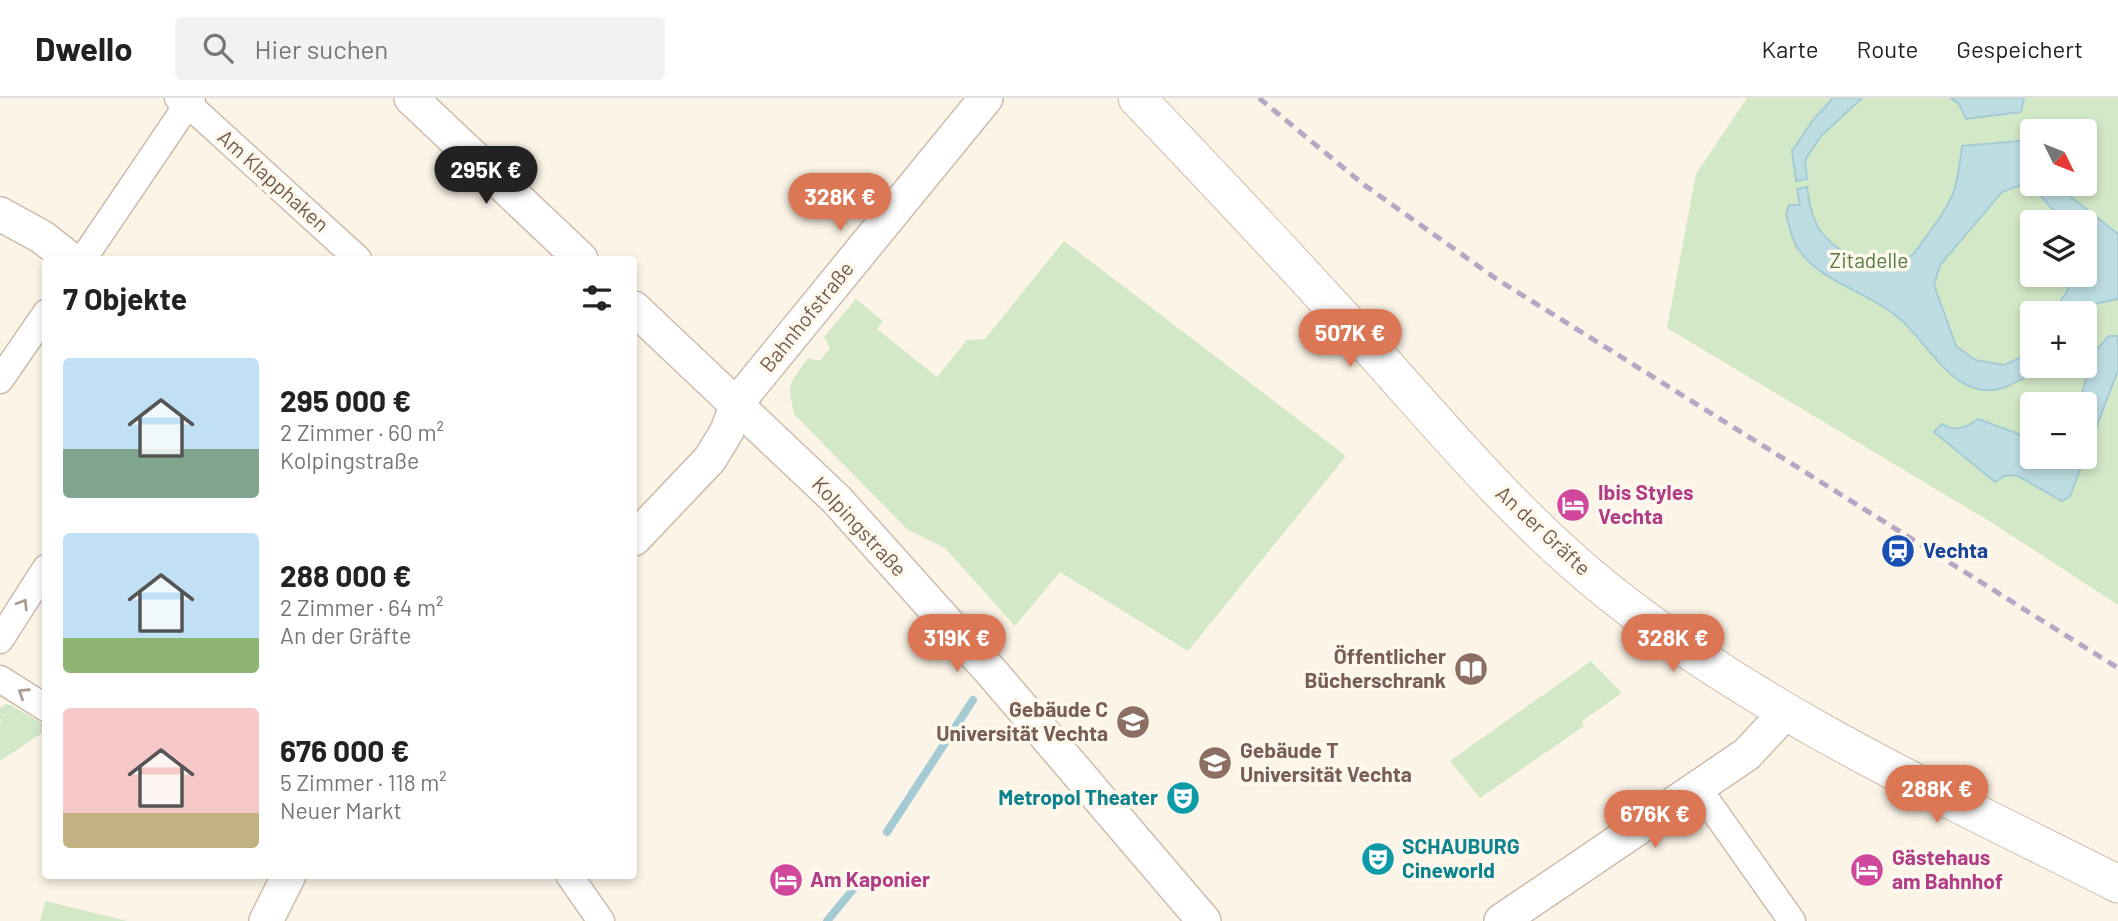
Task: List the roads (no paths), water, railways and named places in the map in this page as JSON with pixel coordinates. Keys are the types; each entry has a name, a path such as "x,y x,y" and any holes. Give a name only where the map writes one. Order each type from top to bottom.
{"main road":[{"name":"An der Gräfte","path":"1137,98 1281,250 1482,474 1558,549 1609,592 1674,640 1785,713 1864,756 2118,884"}],"street":[{"path":"411,98 578,256"},
{"name":"Bahnhofstraße","path":"637,536 710,458 727,431 737,403 986,98"},
{"name":"Am Klapphaken","path":"85,256 186,100 355,256"},
{"path":"0,214 42,237 66,256"},
{"name":"Kolpingstraße","path":"637,311 837,500 994,676 1204,921"},
{"path":"0,380 42,319"},
{"path":"0,640 42,574"},
{"path":"0,679 42,705"},
{"path":"1501,921 1746,754 1785,713"},
{"path":"1698,788 1792,921"},
{"path":"266,921 287,879"},
{"path":"572,879 601,921"}],"water":[{"path":"1833,98 1862,98 1821,136 1805,160 1807,179 1796,181 1792,151 1813,120"},
{"path":"1950,98 2024,98 2021,112 1966,119 1959,104"},
{"path":"2020,141 2020,185 2002,192 1940,265 1934,285 1956,346 1975,360 2004,365 2020,358 2020,378 2025,378 1990,390 1974,388 1960,381 1946,370 1899,318 1808,261 1794,241 1786,214 1789,205 1800,205 1797,189 1807,187 1816,224 1837,247 1849,255 1875,264 1901,262 1916,250 1949,202 1956,183 1962,146"},
{"path":"2041,196 2070,196 2088,210 2053,210"},
{"path":"2097,217 2118,234 2118,299 2097,303 2097,301 2061,301 2068,287 2097,287"},
{"path":"2109,336 2118,336 2118,370 2097,425 2097,392 2082,392 2087,378 2097,378 2097,349"},
{"path":"1978,419 2020,435 2020,469 2080,469 2070,496 2062,501 2016,475 2004,476 1995,482 1934,432 1942,424 1960,428"}],"waterway":[{"path":"887,832 973,700"},
{"path":"827,921 855,887"}],"railway":[{"path":"1259,98 1363,184 1495,278 2118,668"}],"place":[{"name":"Ibis Styles Vechta","path":"1573,505"},
{"name":"Vechta","path":"1898,551"},
{"name":"Öffentlicher Bücherschrank","path":"1471,669"},
{"name":"Gebäude C Universität Vechta","path":"1133,722"},
{"name":"Gebäude T Universität Vechta","path":"1215,763"},
{"name":"Metropol Theater","path":"1183,798"},
{"name":"SCHAUBURG Cineworld","path":"1378,859"},
{"name":"Gästehaus am Bahnhof","path":"1867,870"},
{"name":"Am Kaponier","path":"786,880"}],"park label":[{"name":"Zitadelle","path":"1869,261"}]}
